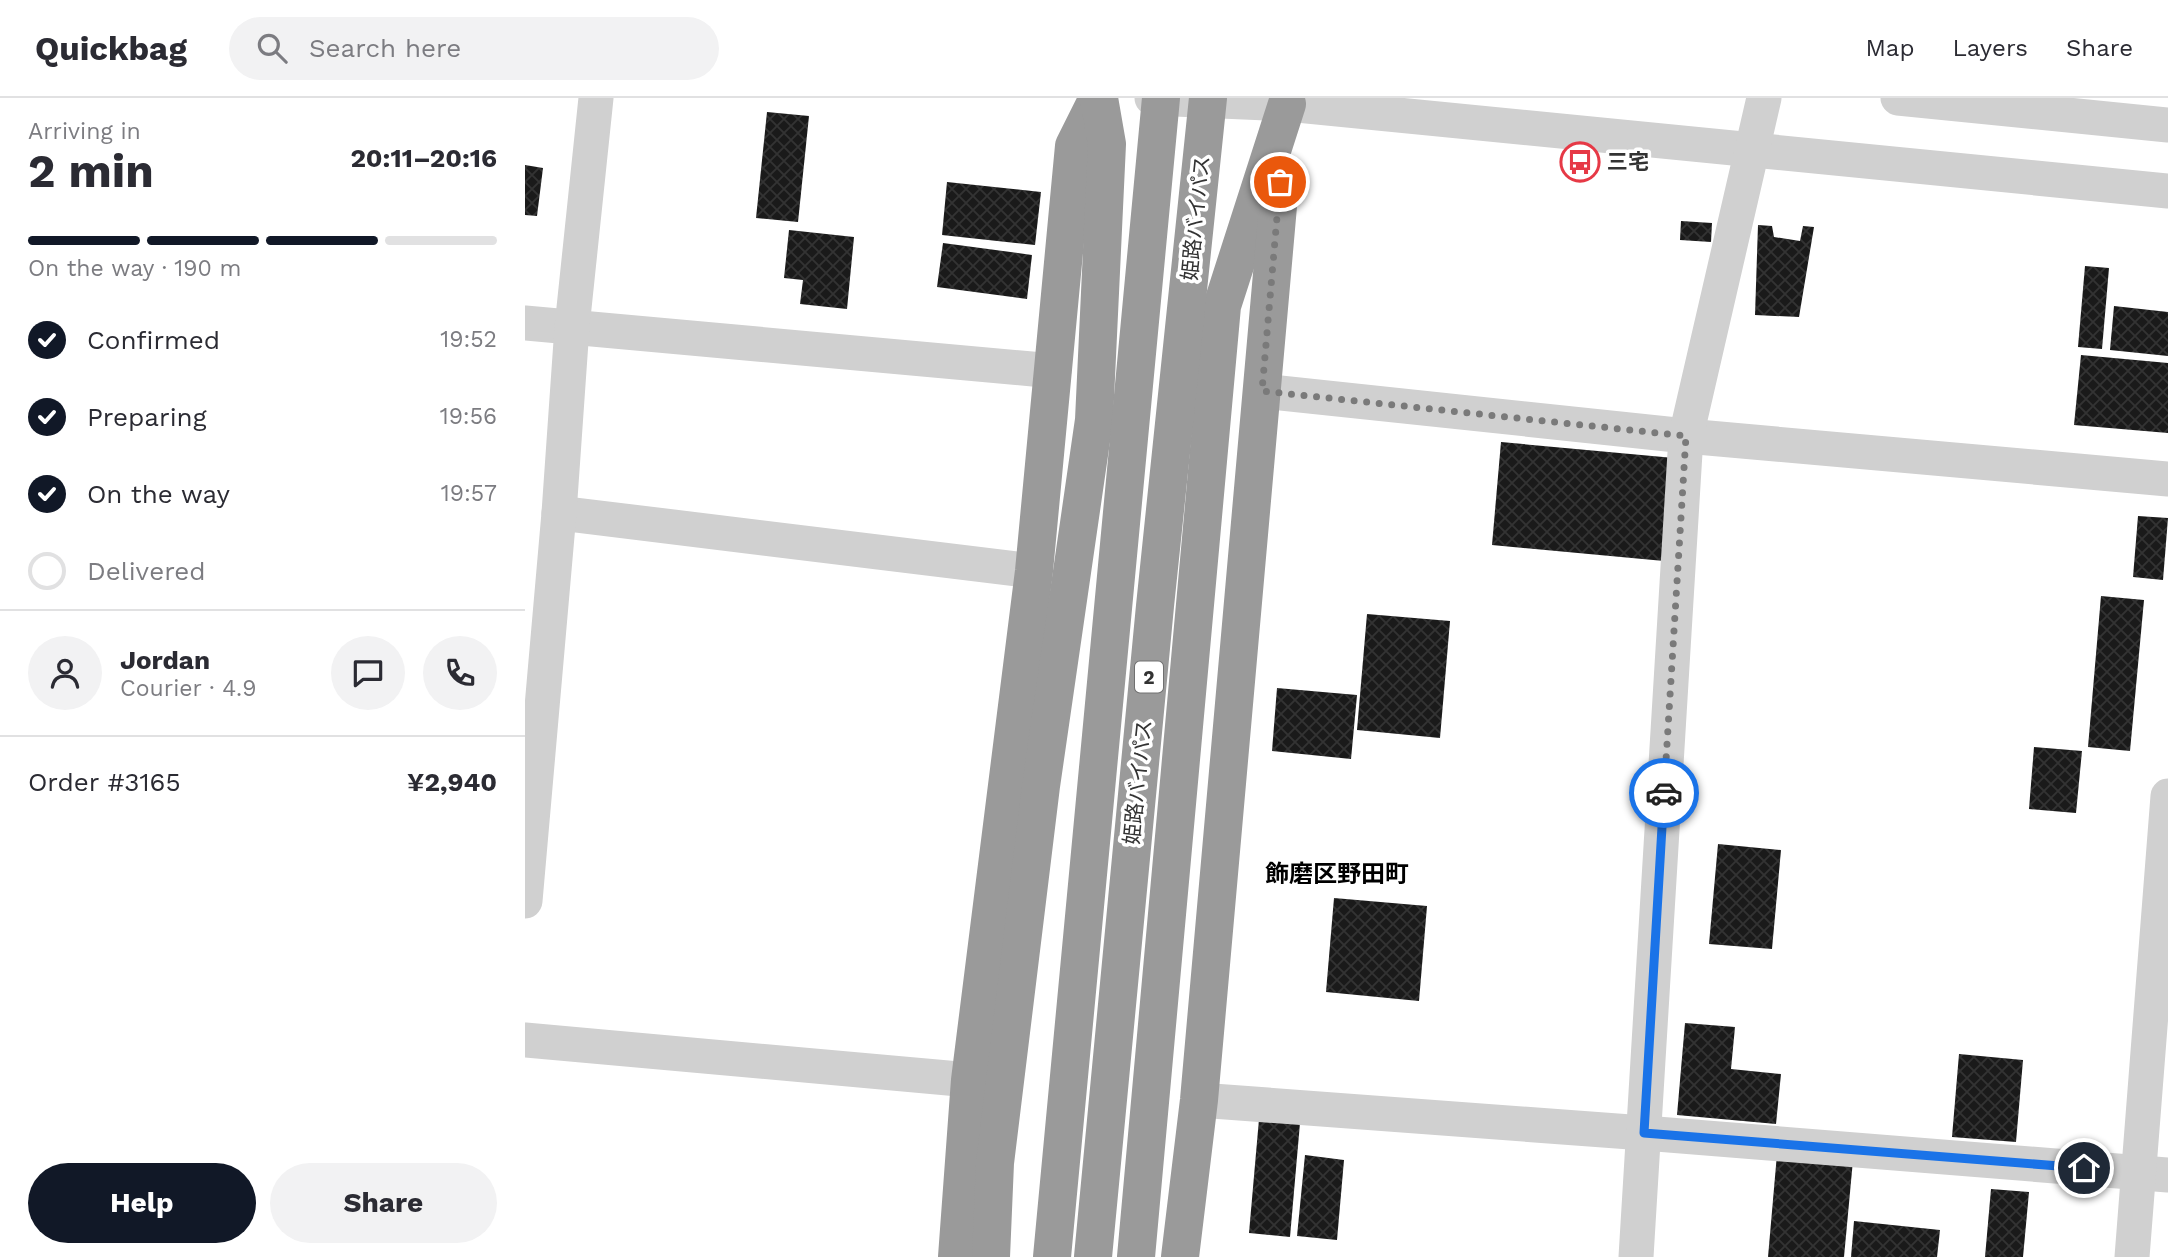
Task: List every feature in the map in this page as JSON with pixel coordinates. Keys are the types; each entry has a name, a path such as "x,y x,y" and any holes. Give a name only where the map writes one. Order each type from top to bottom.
{"highway":[{"path":"957,1257 970,1080 1034,571 1074,146 1098,98"},
{"path":"991,1257 995,1163 1041,786 1094,420 1107,144 1098,98"},
{"name":"姫路バイパス","path":"1052,1257 1161,98"},
{"name":"姫路バイパス","path":"1093,1257 1208,98"},
{"path":"1180,1257 1199,1100 1287,101"},
{"path":"1136,1257 1222,306 1287,101"}],"street":[{"path":"525,901 535,688 559,513 572,327 596,98"},
{"path":"1152,98 1287,101 2168,191"},
{"path":"1636,1257 1686,436 1765,98"},
{"path":"1898,98 2168,125"},
{"path":"525,323 1054,371"},
{"path":"1262,391 1686,436 2168,479"},
{"path":"559,513 1034,571"},
{"path":"2132,1257 2154,1174 2168,796"},
{"path":"525,1040 970,1080"},
{"path":"1199,1100 2154,1174"}],"building":[{"path":"767,112 809,116 798,222 756,218"},
{"path":"525,165 543,168 537,216 525,215"},
{"path":"947,182 1041,192 1035,245 942,235"},
{"path":"1681,221 1712,223 1711,242 1680,240"},
{"path":"1758,225 1772,226 1774,237 1800,241 1803,226 1814,227 1799,317 1755,315"},
{"path":"789,230 854,237 847,309 800,304 803,280 784,278"},
{"path":"943,243 1032,255 1027,299 937,287"},
{"path":"2085,266 2109,268 2102,349 2078,347"},
{"path":"2114,306 2168,312 2168,356 2110,350"},
{"path":"2081,355 2168,363 2168,433 2074,425"},
{"path":"1501,442 1674,458 1664,561 1492,545"},
{"path":"2138,516 2168,518 2163,580 2133,577"},
{"path":"2101,596 2144,600 2130,751 2088,747"},
{"path":"1367,614 1450,621 1440,738 1357,730"},
{"path":"1277,688 1357,695 1351,759 1272,751"},
{"path":"2034,747 2082,751 2076,813 2029,809"},
{"path":"1718,844 1781,850 1772,949 1709,944"},
{"path":"1334,898 1427,906 1419,1001 1326,992"},
{"path":"1685,1023 1735,1027 1731,1069 1781,1074 1776,1124 1677,1115"},
{"path":"1959,1054 2023,1060 2016,1142 1952,1137"},
{"path":"1259,1119 1300,1123 1290,1237 1249,1233"},
{"path":"1777,1154 1853,1160 1844,1257 1768,1257"},
{"path":"1305,1155 1344,1160 1337,1240 1297,1236"},
{"path":"1991,1189 2029,1192 2023,1257 1985,1257"},
{"path":"1854,1221 1940,1230 1937,1257 1851,1257"}],"way so far":[{"path":"1280,182 1262,391 1686,436 1664,793"}],"place":[{"name":"三宅","path":"1580,162"}],"district":[{"name":"飾磨区野田町","path":"1337,874"}],"route":[{"path":"1664,793 1644,1133 2084,1168"}]}
